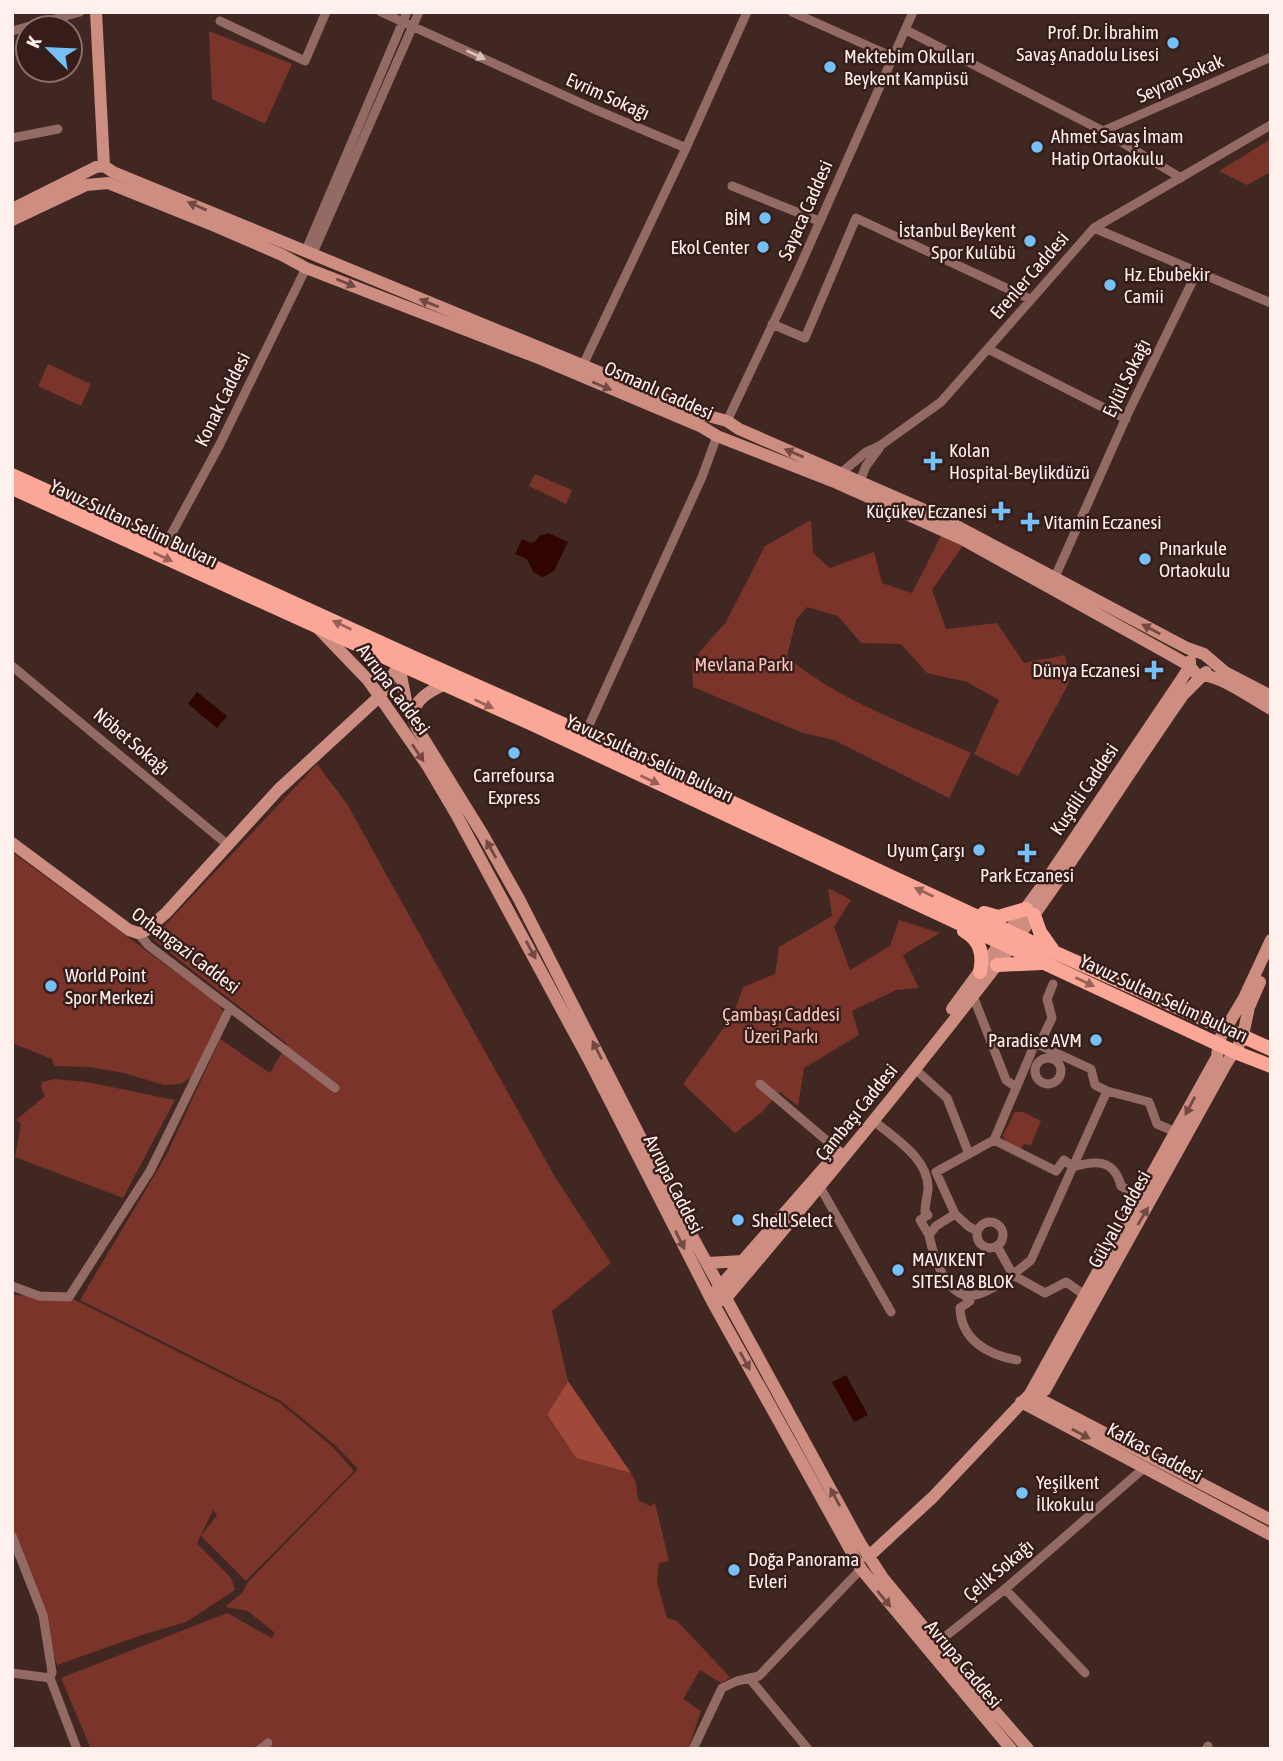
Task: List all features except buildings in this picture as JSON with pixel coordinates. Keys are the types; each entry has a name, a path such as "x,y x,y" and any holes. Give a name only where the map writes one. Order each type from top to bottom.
{"main road":[{"path":"96,12 102,168"},
{"path":"12,220 86,185 101,182 110,174 102,168"},
{"path":"12,209 102,168"},
{"name":"Osmanlı Caddesi","path":"102,168 726,422 839,478 936,515 1198,654 1207,656 1210,661 1271,696"},
{"name":"Osmanlı Caddesi","path":"101,182 215,226 306,268 541,359 718,436 839,478"},
{"path":"306,268 318,262 310,251"},
{"path":"718,436 714,424 726,422"},
{"name":"Yavuz Sultan Selim Bulvarı","path":"12,475 166,544 402,659 1010,939 1046,963 1219,1045 1271,1066"},
{"name":"Osmanlı Caddesi","path":"858,486 962,539 1189,666 1193,672 1203,674 1271,709"},
{"name":"Yavuz Sultan Selim Bulvarı","path":"12,488 318,628 402,659 443,685 587,743"},
{"name":"Avrupa Caddesi","path":"318,628 355,664 380,696 426,765 485,865 590,1062 712,1301 861,1569 1011,1749"},
{"path":"1189,666 1190,660 1198,654"},
{"path":"138,933 153,927 278,790 380,696 402,659"},
{"name":"Avrupa Caddesi","path":"402,659 404,691 412,716 519,899 707,1263 868,1557 1028,1749"},
{"path":"1203,674 1208,670 1210,661"},
{"name":"Kuşdili Caddesi","path":"1010,939 1067,857 1189,666"},
{"name":"Kuşdili Caddesi","path":"1067,857 1183,695 1203,674"},
{"path":"412,716 417,702 443,685"},
{"name":"Orhangazi Caddesi","path":"12,843 117,921 138,933"},
{"path":"980,972 982,959 977,941 960,929 956,914 972,908 998,917 1030,912 1042,937 1056,952"},
{"name":"Yavuz Sultan Selim Bulvarı","path":"1010,939 1056,952 1271,1049"},
{"name":"Çambaşı Caddesi","path":"723,1293 820,1187 874,1121 997,965 1010,939"},
{"name":"Çambaşı Caddesi","path":"723,1293 743,1260 839,1151 980,972 1010,939"},
{"name":"Gülyalı Caddesi","path":"868,1557 933,1497 1025,1398 1086,1296 1217,1057 1219,1040 1271,940"},
{"name":"Gülyalı Caddesi","path":"1025,1398 1045,1390 1235,1052 1249,1007 1271,958"},
{"path":"997,965 1046,963"},
{"path":"707,1263 743,1260"},
{"path":"712,1301 718,1302 723,1293"},
{"name":"Kafkas Caddesi","path":"1025,1398 1144,1468 1271,1535"},
{"name":"Kafkas Caddesi","path":"1025,1398 1271,1520"}],"street":[{"path":"12,31 79,12"},
{"path":"220,21 305,61 326,12"},
{"name":"Evrim Sokağı","path":"382,12 404,17 414,27 686,148"},
{"path":"310,251 419,12"},
{"path":"686,148 747,12"},
{"path":"792,12 893,57"},
{"name":"Sayaca Caddesi","path":"726,422 913,12"},
{"path":"310,251 404,17"},
{"path":"906,30 1103,131 1181,178"},
{"name":"Seyran Sokak","path":"1103,131 1271,57"},
{"path":"1094,228 1271,125"},
{"path":"12,138 58,129"},
{"name":"Osmanlı Caddesi","path":"583,365 686,148"},
{"path":"732,186 820,220"},
{"path":"772,324 805,338 856,218 1030,299"},
{"name":"Erenler Caddesi","path":"839,478 866,452 881,445 941,402 1094,228 1271,303"},
{"name":"Konak Caddesi","path":"166,544 220,444 306,268"},
{"name":"Eylül Sokağı","path":"1055,578 1126,419 1197,272"},
{"path":"988,349 1126,419"},
{"path":"587,743 718,436"},
{"path":"858,486 866,466 881,445"},
{"name":"Nöbet Sokağı","path":"12,666 228,845"},
{"name":"Orhangazi Caddesi","path":"138,933 148,945 335,1088"},
{"path":"977,1231 956,1214 936,1172 993,1140 1016,1087 1032,1064 1034,1046 1039,1045 1052,1018 1047,999 1053,984"},
{"path":"973,996 1006,1080 1016,1087"},
{"path":"12,1286 39,1296 69,1297 150,1171 230,1007"},
{"path":"1039,1045 1091,1069 1095,1085 1107,1091 1149,1102 1157,1124 1176,1132"},
{"path":"915,1069 947,1097 969,1154"},
{"path":"760,1084 839,1151"},
{"path":"965,1296 977,1295 1013,1275 1031,1260 1107,1091"},
{"path":"874,1121 916,1157 922,1167 928,1189 925,1212 928,1215 920,1220 929,1234 931,1247 944,1276 956,1292 970,1301 960,1308 964,1330 972,1340 1002,1358 1017,1360"},
{"path":"993,1140 1055,1171 1064,1160 1073,1167 1102,1163 1118,1175 1121,1186 1140,1197"},
{"path":"820,1187 891,1312"},
{"path":"929,1234 936,1226 956,1214"},
{"path":"988,1220 999,1224 1003,1233 1002,1241 997,1246 993,1249 981,1246 976,1235 979,1225 988,1220"},
{"path":"997,1246 1013,1275 1045,1293 1066,1282 1086,1296"},
{"name":"Çelik Sokağı","path":"937,1643 1005,1589 1144,1468"},
{"path":"12,1536 43,1615 52,1672 50,1678 77,1749"},
{"path":"693,1749 722,1688 759,1676 861,1569"},
{"path":"1005,1589 1085,1673"},
{"path":"12,1673 50,1678"},
{"path":"750,1679 808,1749"}],"green space":[{"path":"209,31 292,64 265,124 212,99"},
{"path":"1271,139 1271,172 1247,185 1219,171"},
{"path":"48,364 91,384 81,406 38,386"},
{"path":"535,474 572,490 566,504 529,486"},
{"name":"Mevlana Parkı","path":"811,520 813,553 830,568 874,552 882,583 912,593 942,534 964,544 932,590 946,629 997,623 1024,663 1065,655 1069,683 1018,776 974,754 999,700 967,682 927,673 901,644 861,643 838,616 807,607 796,620 787,656 827,686 899,722 971,753 949,798 834,740 803,733 693,687 692,661 726,622 765,546"},
{"path":"317,764 347,804 555,1177 611,1263 552,1311 568,1381 547,1416 576,1458 631,1473 636,1483 638,1500 650,1506 655,1503 669,1561 659,1563 657,1582 667,1618 677,1621 730,1677 721,1683 700,1670 683,1699 701,1711 688,1749 266,1749 274,1743 267,1739 252,1749 91,1749 61,1678 227,1613 272,1638 275,1633 248,1611 225,1607 242,1593 248,1582 358,1469 336,1446 281,1401 80,1300 167,1154 220,1039 270,1073 287,1044 154,940"},
{"path":"12,852 219,1004 223,1012 193,1076 181,1084 164,1085 124,1073 90,1067 54,1066 52,1059 12,1043"},
{"name":"Çambaşı Caddesi Üzeri Parkı","path":"828,888 851,900 834,927 850,970 890,946 899,920 940,933 903,955 919,988 896,990 852,1011 859,1035 804,1068 798,1106 780,1092 762,1112 735,1133 683,1084 733,1015 743,987 775,974 779,947 832,916"},
{"path":"55,1079 87,1082 175,1100 123,1198 15,1157 21,1124 16,1120 45,1096 42,1082"},
{"path":"1015,1112 1023,1112 1041,1121 1031,1145 1024,1144 1020,1152 1006,1144 1003,1135"},
{"path":"12,1295 69,1297 280,1403 333,1447 354,1471 246,1581 201,1536 217,1515 213,1510 197,1543 231,1578 235,1590 186,1622 57,1665 35,1585 16,1547 12,1527"}],"shaded area":[{"path":"548,533 568,542 554,571 543,577 533,572 527,559 515,554 522,539 531,543"},
{"path":"197,692 227,716 217,728 188,704"},
{"path":"846,1375 868,1415 854,1422 832,1382"},
{"path":"568,1381 631,1473 576,1458 547,1415"}],"place":[{"name":"Prof. Dr. İbrahim Savaş Anadolu Lisesi","path":"1173,43"},
{"name":"Mektebim Okulları Beykent Kampüsü","path":"830,67"},
{"name":"Ahmet Savaş İmam Hatip Ortaokulu","path":"1037,147"},
{"name":"BİM","path":"765,218"},
{"name":"İstanbul Beykent Spor Kulübü","path":"1030,241"},
{"name":"Ekol Center","path":"763,247"},
{"name":"Hz. Ebubekir Camii","path":"1110,285"},
{"name":"Kolan Hospital-Beylikdüzü","path":"933,461"},
{"name":"Küçükev Eczanesi","path":"1001,511"},
{"name":"Vitamin Eczanesi","path":"1030,522"},
{"name":"Pınarkule Ortaokulu","path":"1145,559"},
{"name":"Dünya Eczanesi","path":"1154,670"},
{"name":"Carrefoursa Express","path":"514,753"},
{"name":"Uyum Çarşı","path":"979,850"},
{"name":"Park Eczanesi","path":"1027,853"},
{"name":"World Point Spor Merkezi","path":"51,986"},
{"name":"Paradise AVM","path":"1096,1040"},
{"name":"Shell Select","path":"738,1220"},
{"name":"MAVIKENT SITESI A8 BLOK","path":"898,1270"},
{"name":"Yeşilkent İlkokulu","path":"1022,1493"},
{"name":"Doğa Panorama Evleri","path":"734,1570"}]}
